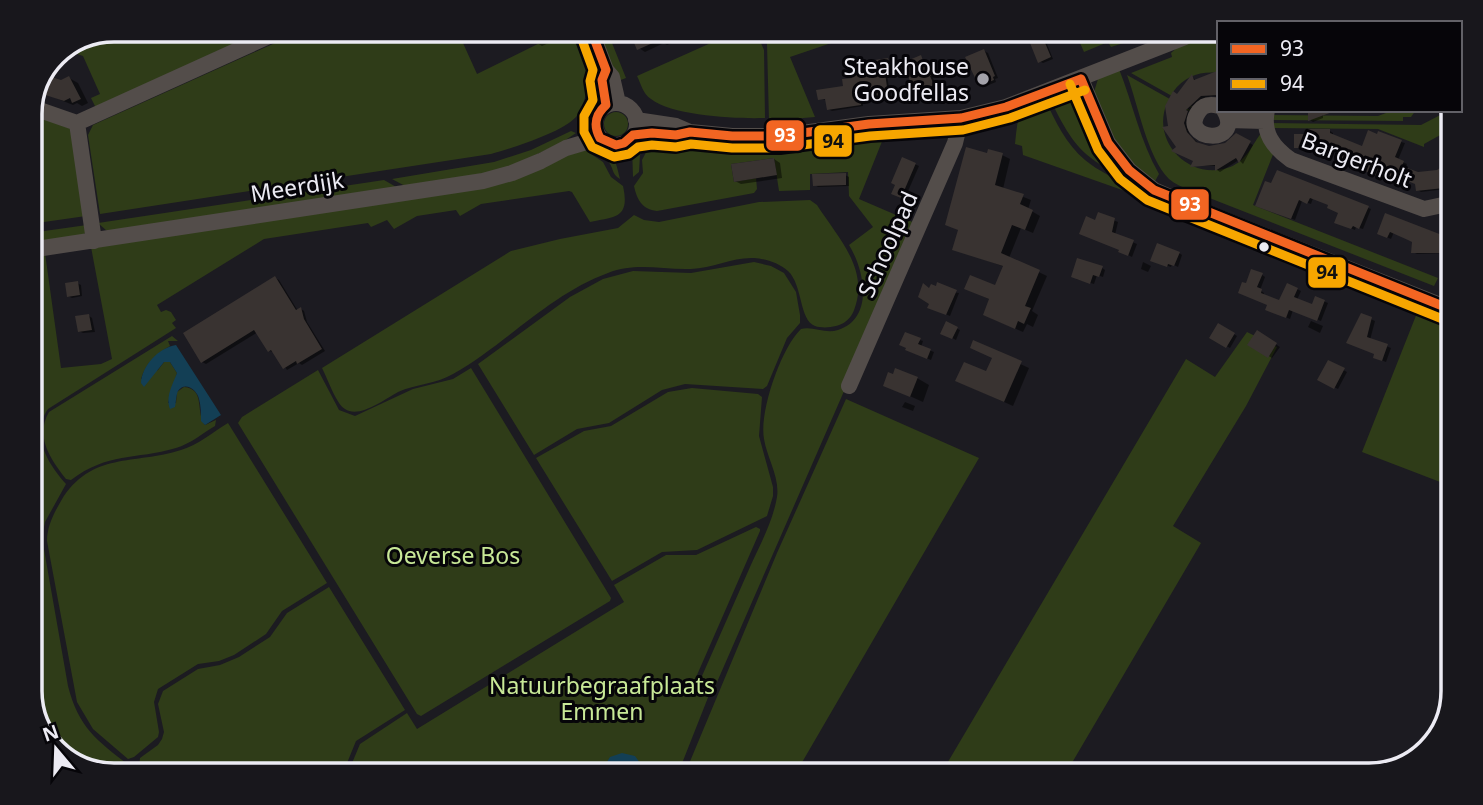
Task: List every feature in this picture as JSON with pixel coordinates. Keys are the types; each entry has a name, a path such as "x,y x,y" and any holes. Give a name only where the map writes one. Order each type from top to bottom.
{"street":[{"path":"42,111 77,123 256,42"},
{"path":"595,42 606,70 602,80 612,104"},
{"path":"635,127 676,126 690,132 732,136 780,136 869,124 961,118 1006,107 1173,42"},
{"path":"1081,79 1108,142 1129,170 1154,190 1441,305"},
{"path":"612,104 628,107 635,127 624,143 616,145 605,142 598,132 597,114 612,104"},
{"name":"Bargerholt","path":"1217,106 1211,104 1197,113 1197,129 1203,135 1220,135 1226,129 1226,115 1266,116 1269,137 1277,150 1291,160 1424,209 1441,205"},
{"name":"Schoolpad","path":"849,386 955,144 961,118"},
{"path":"77,123 93,241"},
{"name":"Meerdijk","path":"42,248 483,181 531,165 598,132"}],"green space":[{"path":"243,42 96,108 91,98 100,94 83,56 75,53 100,43"},
{"path":"277,42 463,42 477,74 542,42 587,42 600,87 587,92 580,111 569,123 536,139 491,154 100,214 88,135 93,125"},
{"path":"602,42 612,42 626,78 618,81"},
{"path":"713,42 760,42 764,50 765,118 689,113 661,105 646,94 637,76"},
{"path":"766,42 834,42 790,57 815,117 769,121"},
{"path":"1080,42 1108,42 1084,52"},
{"path":"1108,42 1126,42 1111,47"},
{"path":"1187,42 1217,42 1217,73 1193,76 1173,92 1195,109 1131,73 1172,57 1171,53"},
{"path":"1119,69 1142,136 1159,174 1154,183 1138,171 1112,138 1094,92 1098,79"},
{"path":"1127,75 1193,112 1167,103 1163,117 1168,143 1186,162 1198,168 1212,170 1233,166 1247,154 1261,133 1274,152 1253,205 1438,278 1434,286 1171,181 1161,169 1149,144"},
{"path":"1070,91 1082,97 1129,177 1128,184 1084,152 1067,130 1049,97"},
{"path":"1045,99 1057,124 1078,154 1121,184 1125,191 1023,155 1022,146 1015,144 1018,120 1029,107"},
{"path":"616,112 625,115 628,124 625,133 616,136 607,133 604,124 607,115"},
{"path":"1389,112 1415,112 1411,117 1403,117 1403,121 1270,120 1270,115 1378,116"},
{"path":"1441,115 1441,135 1424,144 1424,147 1378,129 1270,128 1270,123 1421,125"},
{"path":"42,117 71,129 86,216 42,222"},
{"path":"571,131 576,133 561,143 503,170 407,187 392,179 494,162 531,150"},
{"path":"885,134 859,199 917,224 714,689 704,685 702,676 766,533 777,497 777,482 763,427 773,381 786,350 801,329 838,330 850,324 857,315 862,304 862,279 849,245 873,227 849,196 848,172 810,174 810,190 779,191 774,158 731,164 734,182 756,178 757,189 754,193 657,211 644,206 635,191 634,186 643,173 642,160 654,137 778,141 779,145 844,135 846,140"},
{"path":"650,137 640,155 639,172 633,177 632,147 641,138"},
{"path":"595,145 610,153 620,179 607,160 588,146"},
{"path":"585,150 603,162 611,177 623,186 625,197 619,214 590,222 569,191 481,204 460,216 456,210 417,216 394,229 387,220 371,227 368,223 264,239 157,305 161,312 171,312 176,320 172,323 176,328 48,409 42,424 42,253 45,253 61,368 101,364 112,359 91,247 487,185 568,153"},
{"path":"384,180 398,188 107,231 98,223"},
{"path":"810,200 817,205 841,239 854,264 858,290 856,304 849,318 839,325 815,326 806,317 793,277 788,271 768,260 746,258 691,269 649,267 608,273 547,306 453,374 398,392 357,412 342,406 322,368 511,251 618,228 634,215 644,220 659,222 759,202"},
{"path":"87,225 81,237 42,242 42,231"},
{"path":"754,262 784,273 796,292 800,315 800,323 787,338 767,386 763,389 685,384 662,390 609,423 577,429 534,455 478,364 570,297 603,279 633,271 691,273"},
{"path":"1417,313 1441,323 1441,482 1362,452"},
{"path":"1247,332 1277,347 1246,406 1173,526 1201,543 1072,763 947,763 1186,359 1215,377"},
{"path":"172,336 178,341 168,341 170,346 152,360 141,379 158,370 164,362 170,362 177,373 168,403 176,403 177,392 184,387 191,389 198,396 205,425 216,420 215,426 181,446 110,461 84,471 71,480 66,479 55,464 44,439 43,430 49,412"},
{"name":"Oeverse Bos","path":"471,368 611,598 421,716 417,714 238,423 242,417 318,370 339,410 355,416 413,389 453,379"},
{"path":"692,388 758,394 762,397 759,436 773,487 767,516 697,550 662,552 612,581 536,458 584,431 611,426 668,392"},
{"path":"846,399 979,458 802,763 689,763 777,553"},
{"path":"228,423 327,583 282,611 266,634 234,655 219,661 198,664 158,689 154,702 158,737 128,759 93,729 91,714 84,714 77,702 47,535 61,501 86,474 115,462 164,454 199,442"},
{"path":"42,442 53,467 66,484 45,522 42,538"},
{"name":"Natuurbegraafplaats Emmen","path":"756,527 760,529 697,675 699,688 709,695 682,763 352,763 360,744 407,713 417,729 624,602 614,585 666,555 696,555"},
{"path":"42,538 68,686 78,713 46,714 43,705"},
{"path":"329,587 405,710 356,741 347,763 139,763 140,758 162,739 164,732 158,704 163,691 198,669 220,665 239,657 270,637 287,613"},
{"path":"91,733 99,741 126,763 91,759"}],"water":[{"path":"176,345 221,415 205,425 201,421 198,396 190,388 184,387 178,391 175,407 170,409 169,395 177,373 170,362 164,362 144,387 141,383 144,370 152,359 163,350"},
{"path":"622,753 635,756 640,763 606,763 610,757"}],"building":[{"path":"634,42 655,42 637,50"},
{"path":"1045,42 1051,57 1038,63 1030,43"},
{"path":"984,49 995,76 994,80 979,86 965,57"},
{"path":"921,55 925,66 929,64 934,85 920,91 915,81 911,83 902,63"},
{"path":"888,58 892,70 885,73 888,94 860,98 861,105 827,110 825,99 818,100 816,90 843,86 842,79 852,78 849,70 876,67 875,60"},
{"path":"1217,71 1217,95 1201,96 1186,110 1188,111 1184,123 1187,132 1196,142 1209,146 1225,143 1236,133 1251,141 1239,163 1236,158 1215,171 1215,165 1190,167 1193,161 1171,151 1176,147 1162,127 1168,126 1165,106 1173,91 1177,94 1192,74 1194,80"},
{"path":"69,76 81,99 72,103 70,98 64,101 44,95 52,77 61,80"},
{"path":"1308,112 1332,112 1308,121"},
{"path":"1308,129 1330,129 1330,133 1362,146 1368,130 1402,140 1395,157 1404,161 1402,166 1418,172 1441,167 1441,188 1416,191 1415,184 1393,175 1392,178 1382,174 1380,177 1335,159 1339,148 1313,138 1313,148 1294,148 1294,134 1308,134"},
{"path":"966,147 987,153 988,149 1003,153 995,185 1024,194 1020,204 1033,210 1025,230 1012,225 1001,253 1040,270 1025,306 1031,308 1024,324 1018,321 1015,329 983,315 989,299 964,289 970,275 995,285 1003,266 952,250 958,230 945,225"},
{"path":"902,157 916,163 901,198 891,194 895,185 891,183"},
{"path":"774,158 777,175 734,182 731,164"},
{"path":"1277,170 1369,206 1359,229 1334,223 1338,213 1327,208 1328,205 1310,198 1307,204 1299,200 1291,219 1255,206 1265,181 1271,183"},
{"path":"846,173 846,185 813,186 812,174"},
{"path":"1098,212 1115,218 1112,232 1134,240 1128,256 1079,234 1086,216 1095,220"},
{"path":"1385,213 1441,235 1441,253 1411,253 1412,242 1390,232 1387,238 1377,234"},
{"path":"1157,243 1180,252 1174,266 1168,264 1167,267 1150,261"},
{"path":"1077,258 1103,266 1099,277 1093,275 1090,284 1071,277"},
{"path":"1251,269 1263,273 1257,287 1262,289 1261,293 1279,300 1287,283 1298,288 1294,297 1312,304 1315,296 1325,300 1317,321 1289,310 1286,318 1265,310 1267,305 1238,293 1242,282 1246,283"},
{"path":"275,276 296,310 301,307 304,319 322,349 283,369 254,330 201,363 183,333"},
{"path":"78,281 80,295 67,297 65,283"},
{"path":"937,282 957,290 946,315 927,308 929,304 918,297 923,283 929,288 931,284 936,286"},
{"path":"1361,313 1372,317 1367,337 1388,344 1382,361 1373,358 1374,354 1346,343"},
{"path":"89,314 92,330 78,332 75,316"},
{"path":"946,321 958,327 952,339 940,334"},
{"path":"1218,323 1235,333 1226,348 1209,338"},
{"path":"1257,330 1277,343 1268,358 1247,345"},
{"path":"905,332 921,338 918,344 931,349 927,359 899,345"},
{"path":"973,340 1022,361 1004,402 955,381 964,362 986,371 992,358 970,348"},
{"path":"1328,360 1345,368 1334,389 1317,380"},
{"path":"895,368 918,377 910,397 883,386 888,372 893,374"}],"transit line":[{"name":"94","path":"583,42 593,70 590,81 593,100 584,116 584,132 592,147 614,157 629,154 638,147 652,145 780,148 870,136 963,130 1010,118 1085,90"},
{"name":"93","path":"595,42 606,70 602,80 606,105 597,116 596,129 600,138 616,145 624,143 633,135 652,133 780,136 869,124 961,118 1006,107 1081,79"},
{"name":"93","path":"1081,79 1108,143 1129,170 1154,190 1441,305"},
{"name":"94","path":"1070,84 1098,150 1120,179 1147,200 1441,318"}],"place":[{"name":"Steakhouse Goodfellas","path":"983,79"}]}
